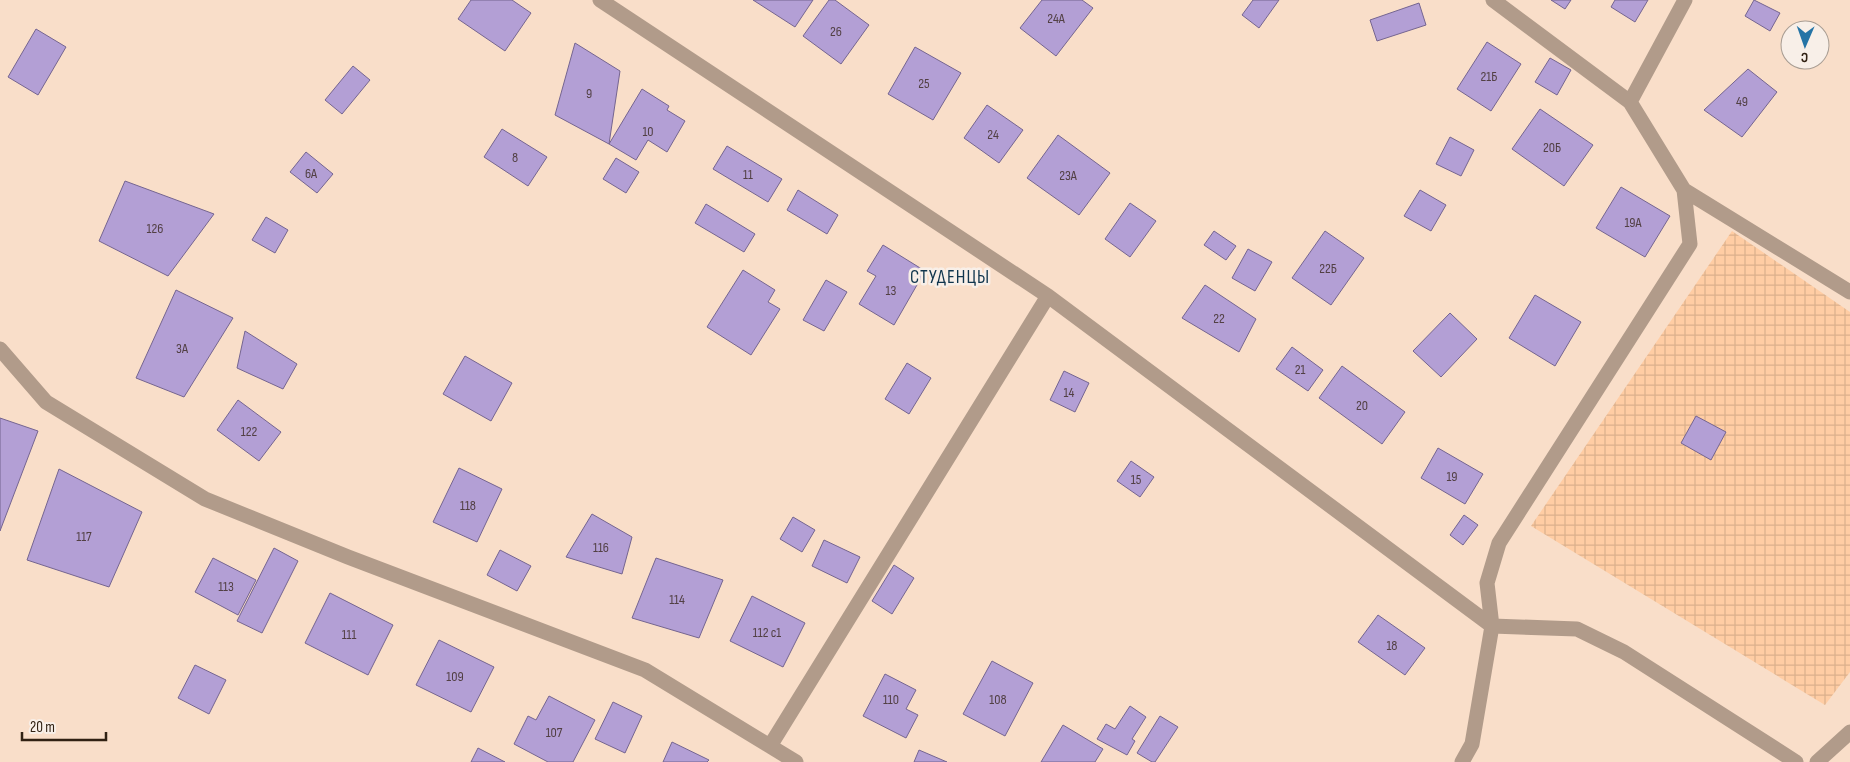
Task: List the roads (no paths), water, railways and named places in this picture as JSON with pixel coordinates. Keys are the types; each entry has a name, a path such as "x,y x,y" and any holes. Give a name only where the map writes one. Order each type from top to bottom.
{"street":[{"path":"600,0 1048,296 1492,626 1576,630 1624,652 1796,762"},
{"path":"1462,762 1472,744 1492,626 1487,583 1499,543 1690,244 1684,190 1630,102 1494,0"},
{"path":"1630,102 1685,0"},
{"path":"1684,190 1850,292"},
{"path":"770,746 1048,296"},
{"path":"0,349 46,402 205,499 348,557 645,670 796,762"},
{"path":"1817,762 1850,732"}],"district":[{"name":"СТУДЕНЦЫ","path":"950,277"}]}
